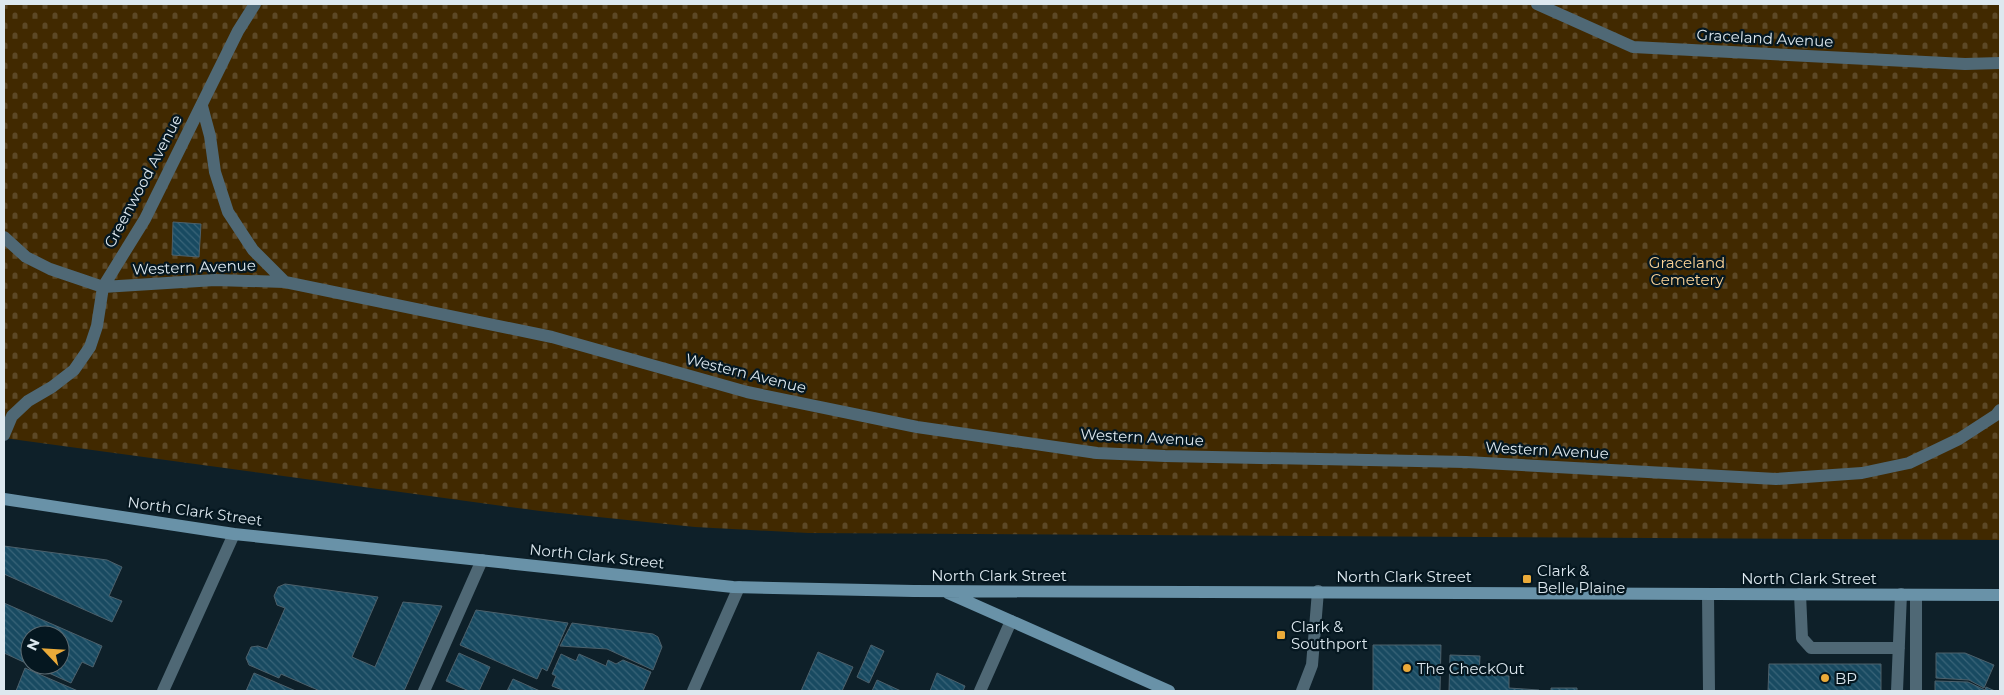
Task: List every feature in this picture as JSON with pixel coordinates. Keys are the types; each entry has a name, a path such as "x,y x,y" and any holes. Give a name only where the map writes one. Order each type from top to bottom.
{"main road":[{"name":"North Clark Street","path":"4,499 234,534 739,587 944,591 2000,595"},
{"path":"944,591 1169,691"}],"street":[{"name":"Greenwood Avenue","path":"4,435 12,416 28,401 52,387 74,370 90,347 97,326 104,287 145,219 238,31 255,4"},
{"name":"Graceland Avenue","path":"1537,4 1633,47 1965,64 2000,63"},
{"name":"Western Avenue","path":"202,106 210,136 215,172 228,212 253,250 285,282"},
{"path":"4,238 26,257 50,269 104,287"},
{"name":"Western Avenue","path":"104,287 215,280 285,282 552,337 766,396 917,427 1097,453 1466,462 1776,478 1862,474 1909,463 1959,439 1996,415 2000,410"},
{"path":"163,691 234,534"},
{"path":"424,691 482,560"},
{"path":"693,691 739,587"},
{"path":"1302,691 1312,665 1318,592"},
{"path":"1708,594 1709,691"},
{"path":"1800,594 1802,638 1811,648 1899,648"},
{"path":"1898,691 1901,594"},
{"path":"1916,595 1916,691"},
{"path":"980,691 1011,621"}],"green space":[{"name":"Graceland Cemetery","path":"4,4 2000,4 2000,540 808,533 695,527 540,511 4,438"}],"building":[{"path":"173,222 201,224 199,257 172,255"},
{"path":"4,546 107,560 122,567 109,596 122,601 112,622 4,574"},
{"path":"285,584 378,597 352,657 375,667 403,602 442,606 404,691 320,691 281,674 279,678 249,665 246,658 251,647 258,646 267,649 285,608 277,605 274,596 278,587"},
{"path":"4,603 54,625 20,625 20,660 4,653"},
{"path":"476,610 568,623 547,671 542,668 537,679 460,645"},
{"path":"572,623 653,634 658,637 662,647 653,670 607,649 560,646"},
{"path":"70,632 102,646 93,667 82,662 71,683 53,675 70,675"},
{"path":"871,645 884,651 869,683 857,677"},
{"name":"The CheckOut","path":"1373,645 1441,645 1440,691 1373,691"},
{"path":"818,652 853,667 842,691 801,691"},
{"path":"459,653 490,667 479,691 469,691 446,681"},
{"path":"1936,653 1965,653 1994,665 1984,688 1969,680 1936,678"},
{"path":"561,654 576,661 579,654 606,666 608,660 616,664 623,660 651,672 643,691 565,691 552,686 556,676 552,674"},
{"path":"1450,655 1480,656 1479,674 1509,676 1509,688 1539,691 1449,691"},
{"name":"BP","path":"1769,664 1881,664 1881,691 1768,691"},
{"path":"254,673 296,691 246,691"},
{"path":"937,673 965,686 963,691 930,691"},
{"path":"22,675 41,675 78,691 16,691"},
{"path":"513,679 540,691 507,691"},
{"path":"877,680 901,691 872,691"},
{"path":"1935,681 1968,682 1985,690 1986,687 1995,691 1935,691"},
{"path":"1551,688 1577,688 1577,691 1551,691"}],"place":[{"name":"Clark & Belle Plaine","path":"1527,579"},
{"name":"Clark & Southport","path":"1281,635"},
{"name":"The CheckOut","path":"1407,668"},
{"name":"BP","path":"1825,678"}]}
